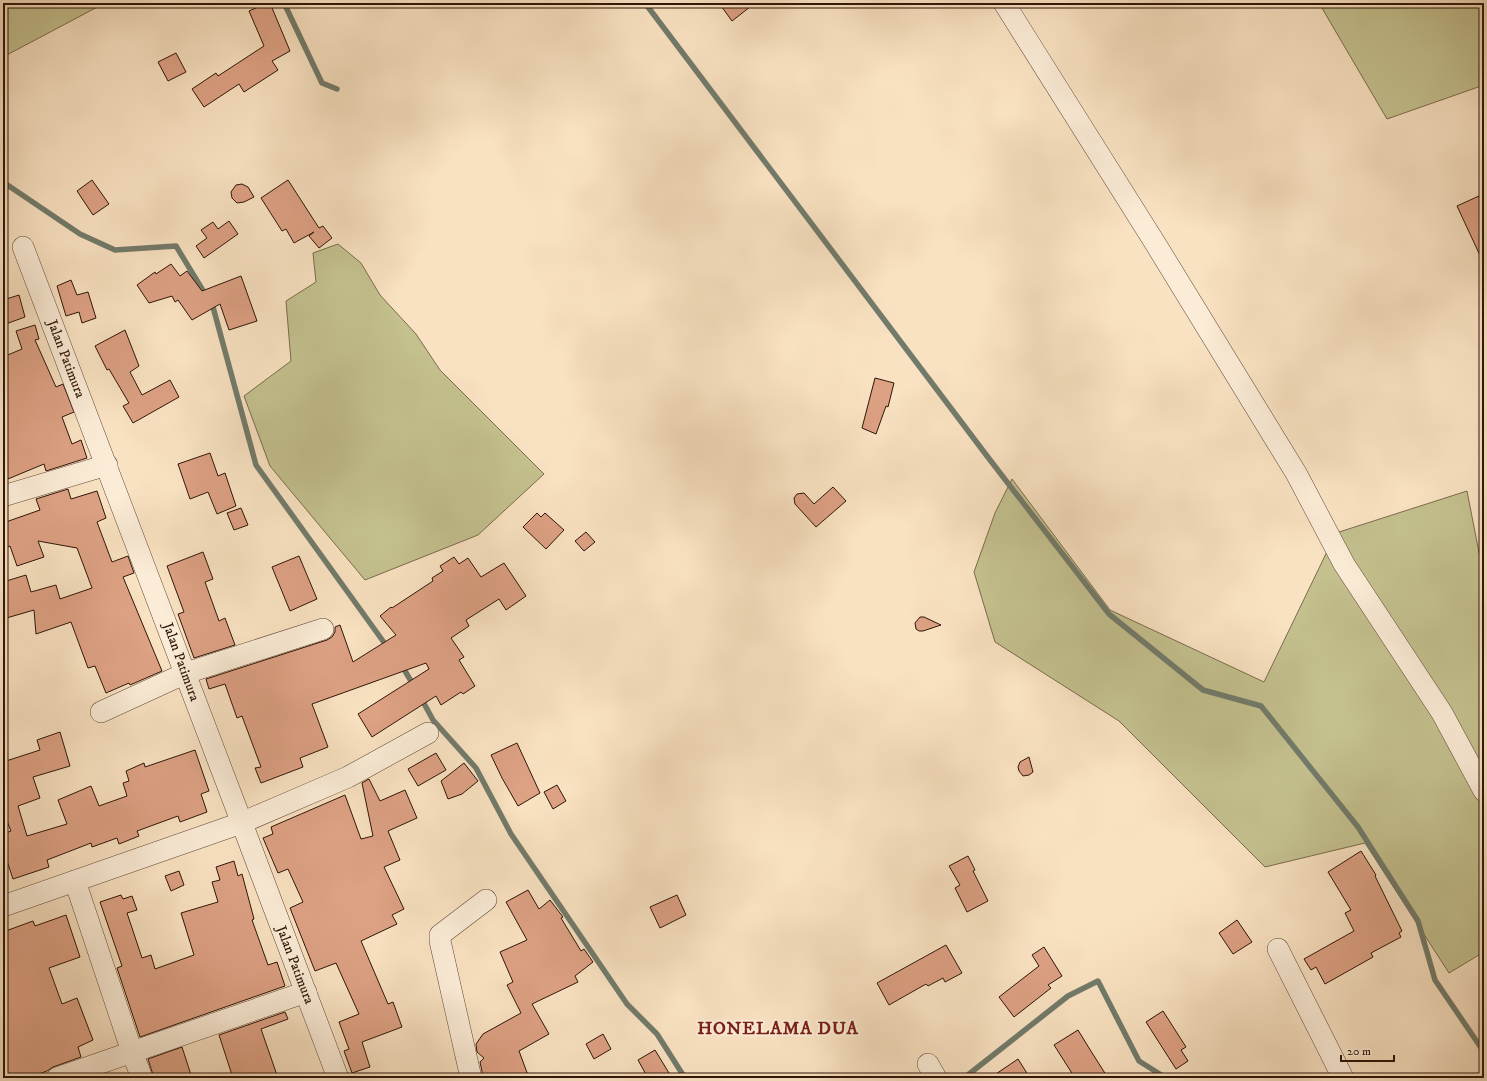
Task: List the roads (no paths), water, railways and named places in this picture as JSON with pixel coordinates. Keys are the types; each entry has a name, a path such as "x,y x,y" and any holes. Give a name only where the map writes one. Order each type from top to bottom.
{"street":[{"path":"1004,3 1159,250 1292,467 1344,564 1442,713 1484,791"},
{"name":"Jalan Patimura","path":"23,247 186,673 241,823 338,1078"},
{"path":"3,496 107,465"},
{"path":"100,712 186,673 323,629"},
{"path":"3,906 241,823 348,777 428,733"},
{"path":"75,881 142,1078"},
{"path":"470,1078 440,941 440,935 486,900"},
{"path":"1278,949 1343,1078"},
{"path":"57,1078 306,992"}],"waterway":[{"path":"284,3 322,83 337,89"},
{"path":"645,3 987,456 1109,614 1203,690 1261,706 1358,827 1418,921 1435,980 1484,1052"},
{"path":"3,182 80,234 115,250 176,246 213,307 256,465 388,648"},
{"path":"402,666 414,686"},
{"path":"421,698 433,720 476,768 511,834 627,1004 657,1034 685,1078"},
{"path":"964,1078 1068,996 1098,981 1139,1061 1166,1078"}],"district":[{"name":"HONELAMA DUA","path":"778,1029"}]}
